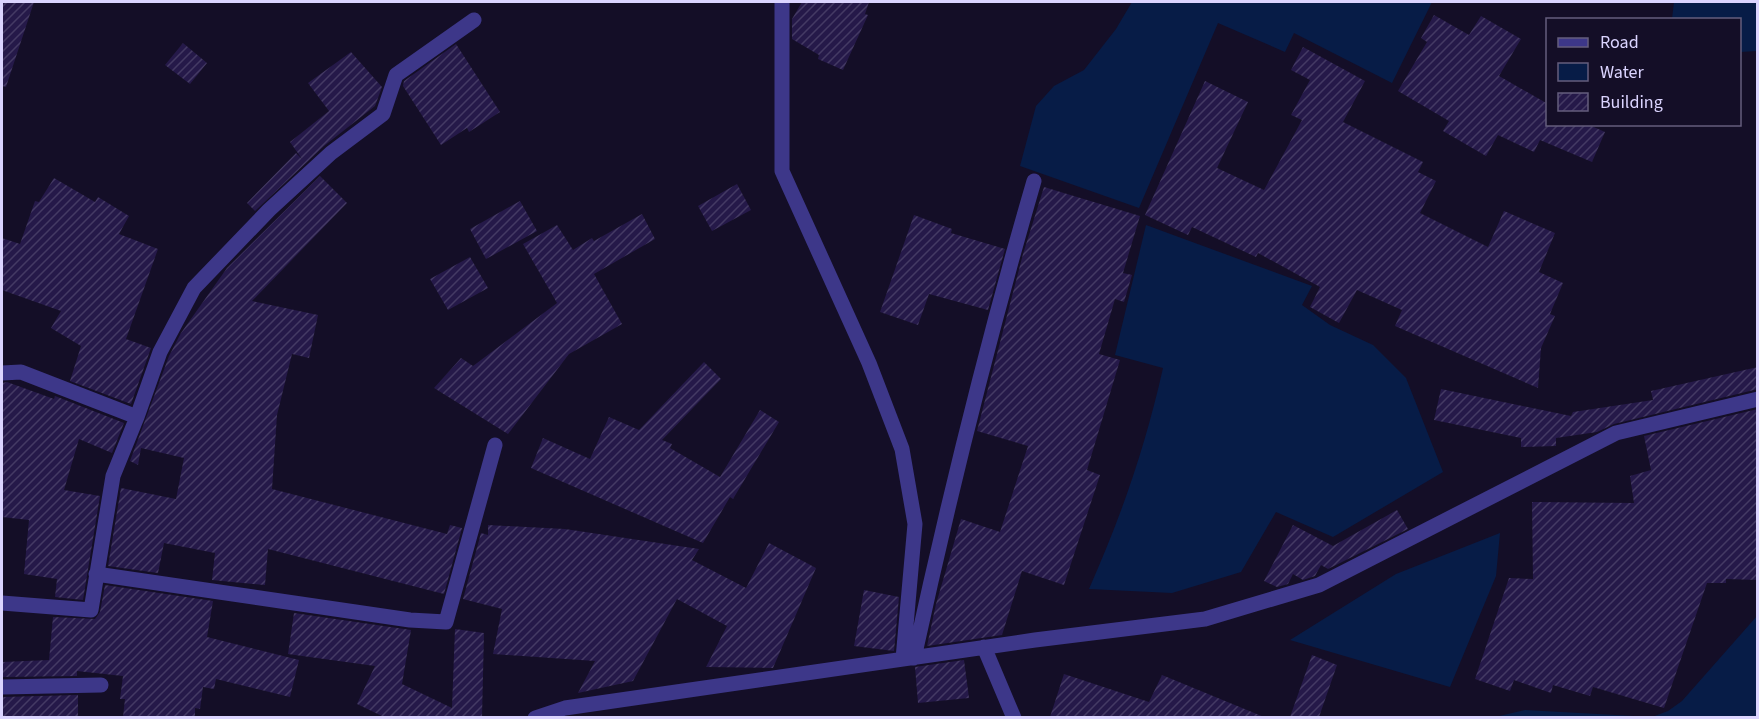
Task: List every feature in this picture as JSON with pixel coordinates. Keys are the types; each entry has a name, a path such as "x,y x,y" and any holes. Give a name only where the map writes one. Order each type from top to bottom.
{"street":[{"path":"782,2 782,171 869,363 902,449 915,524 908,658"},
{"path":"2,603 91,610 113,476 160,352 194,288 269,210 331,153 383,114 396,75 474,20"},
{"path":"908,658 998,305 1034,181"},
{"path":"2,373 21,372 137,417"},
{"path":"535,717 565,708 984,647 1205,619 1319,585 1616,433 1758,399"},
{"path":"96,574 410,620 446,622 495,445"},
{"path":"984,647 1014,717"},
{"path":"2,687 101,684"}],"water":[{"path":"1132,2 1432,2 1392,83 1294,33 1285,52 1218,23 1139,208 1020,166 1036,106 1054,86 1084,70 1116,29"},
{"path":"1674,2 1757,2 1757,51 1741,52 1741,18 1672,18"},
{"path":"1146,225 1312,286 1302,305 1330,325 1373,345 1406,378 1443,472 1333,537 1276,512 1241,572 1172,593 1089,589 1132,480 1163,368 1115,355"},
{"path":"1500,533 1496,576 1450,687 1290,640 1396,574"},
{"path":"1757,616 1757,717 1652,717 1668,711 1682,701"},
{"path":"1525,710 1652,717 1495,717"}],"building":[{"path":"2,2 34,2 6,87 2,86"},
{"path":"802,2 869,2 865,14 868,15 843,70 818,59 819,55 792,39 792,19"},
{"path":"1434,15 1469,35 1481,16 1521,39 1499,76 1546,103 1546,126 1592,126 1605,132 1592,162 1540,140 1534,152 1498,135 1486,156 1443,131 1449,121 1398,91 1427,42 1421,38"},
{"path":"183,43 207,63 190,84 165,65"},
{"path":"456,44 500,112 469,132 467,128 441,145 403,86 404,81"},
{"path":"1303,47 1365,81 1343,122 1423,162 1418,172 1436,181 1420,213 1488,247 1504,211 1555,233 1539,272 1563,283 1550,314 1555,316 1541,348 1538,388 1395,326 1402,310 1357,290 1339,323 1310,307 1320,287 1258,253 1256,257 1192,227 1188,235 1145,215 1205,81 1248,102 1217,168 1264,190 1302,120 1291,115 1310,80 1291,70"},
{"path":"351,52 382,87 375,106 324,146 255,211 247,203 296,153 302,159 290,142 329,111 308,83"},
{"path":"320,176 347,203 252,301 318,315 309,358 292,354 277,415 272,489 447,534 450,525 462,528 444,594 268,549 265,585 212,580 215,553 164,543 158,573 108,566 121,488 176,499 184,458 141,448 138,465 130,461 169,356 181,333 227,268"},
{"path":"54,178 95,202 98,197 129,216 119,234 158,249 126,339 151,348 131,404 70,381 81,346 51,328 61,311 2,290 2,238 20,244 35,201 39,202"},
{"path":"737,184 751,210 712,231 698,206"},
{"path":"1044,187 1140,216 1123,273 1132,275 1124,302 1115,299 1099,354 1120,360 1087,470 1100,475 1064,585 1022,571 1002,635 927,646 936,604 961,519 1000,532 1028,446 977,431 1023,254"},
{"path":"520,201 537,231 486,259 470,229"},
{"path":"642,214 655,239 594,274 622,324 569,354 508,434 434,388 461,358 473,366 557,303 523,244 557,225 573,250 592,238 594,241"},
{"path":"914,215 952,229 951,233 1005,249 988,310 929,294 918,325 880,312"},
{"path":"470,257 488,288 448,310 430,279"},
{"path":"704,362 721,379 662,440 672,444 670,448 720,477 760,410 779,422 733,499 730,497 703,543 531,468 543,438 590,459 609,417 639,430"},
{"path":"1758,367 1758,389 1614,424 1597,432 1556,438 1556,446 1521,447 1521,438 1434,420 1441,389 1571,416 1573,412 1653,400 1651,391"},
{"path":"7,382 54,399 55,396 124,423 112,453 79,439 64,490 100,496 83,600 55,597 57,579 24,574 29,520 2,517 2,383"},
{"path":"1758,409 1758,580 1726,579 1726,583 1707,583 1664,708 1593,687 1590,696 1553,685 1551,693 1514,680 1510,691 1475,679 1509,578 1533,579 1532,502 1634,503 1630,476 1651,470 1644,436"},
{"path":"1397,510 1408,529 1328,569 1321,565 1315,576 1303,580 1293,574 1288,584 1277,587 1264,581 1293,525 1333,546"},
{"path":"488,525 565,529 699,549 692,560 746,588 769,543 816,568 773,668 706,667 727,626 677,599 633,681 578,693 595,661 493,654 502,609 463,599 481,533 488,535"},
{"path":"105,585 213,601 207,637 299,660 290,697 216,679 214,689 203,687 200,709 195,708 195,717 123,717 125,699 120,699 123,676 77,671 77,676 2,677 2,662 49,660 53,617 95,619 100,612"},
{"path":"864,590 899,597 894,651 854,646"},
{"path":"294,613 411,630 402,684 452,708 455,629 484,633 482,717 384,717 357,704 375,666 288,654"},
{"path":"1312,655 1337,665 1319,717 1290,717"},
{"path":"964,660 969,698 918,703 915,667"},
{"path":"1064,674 1149,702 1162,675 1264,717 1050,717"},
{"path":"78,695 78,717 2,717 2,697"}]}
